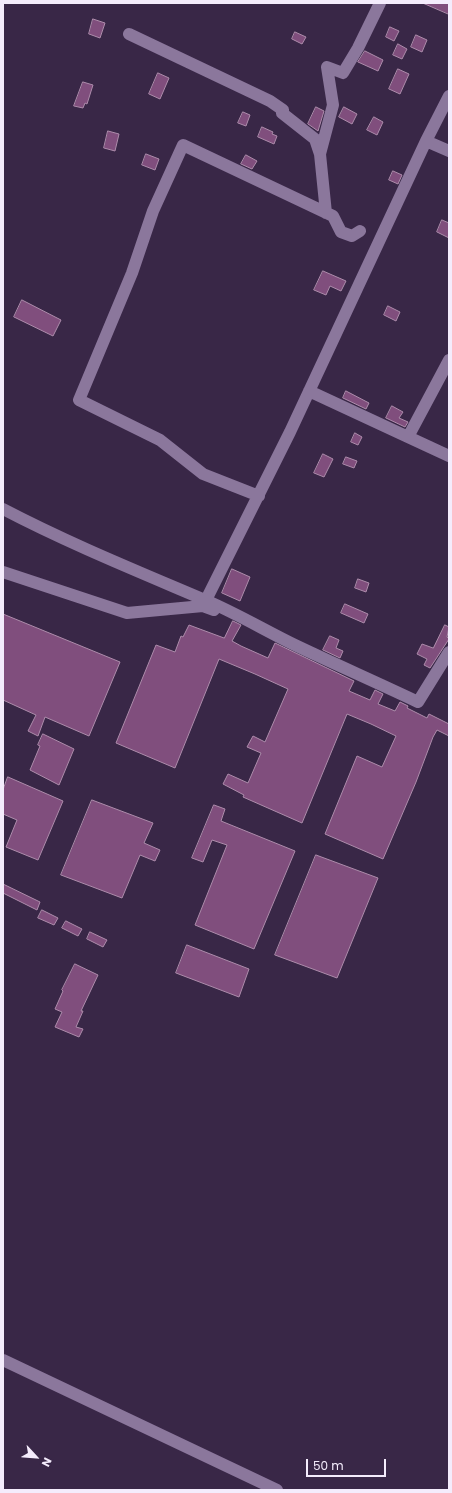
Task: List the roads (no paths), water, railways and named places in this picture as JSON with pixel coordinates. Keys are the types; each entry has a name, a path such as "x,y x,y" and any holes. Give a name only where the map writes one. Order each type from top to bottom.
{"street":[{"path":"320,154 333,105 327,67 343,73 358,48 380,3"},
{"path":"129,34 270,101 283,110 282,113 303,131 315,139 320,154 326,213"},
{"path":"206,600 259,496 426,141 449,96"},
{"path":"426,141 449,151"},
{"path":"259,496 203,474 160,440 79,400 132,273 153,211 182,146 333,216 341,232 352,236 360,231"},
{"path":"408,437 449,360"},
{"path":"309,392 449,456"},
{"path":"3,509 49,533 88,548 206,600 296,645 418,702 449,652"},
{"path":"3,572 127,613 203,606 296,645"},
{"path":"3,1360 277,1490"}]}
